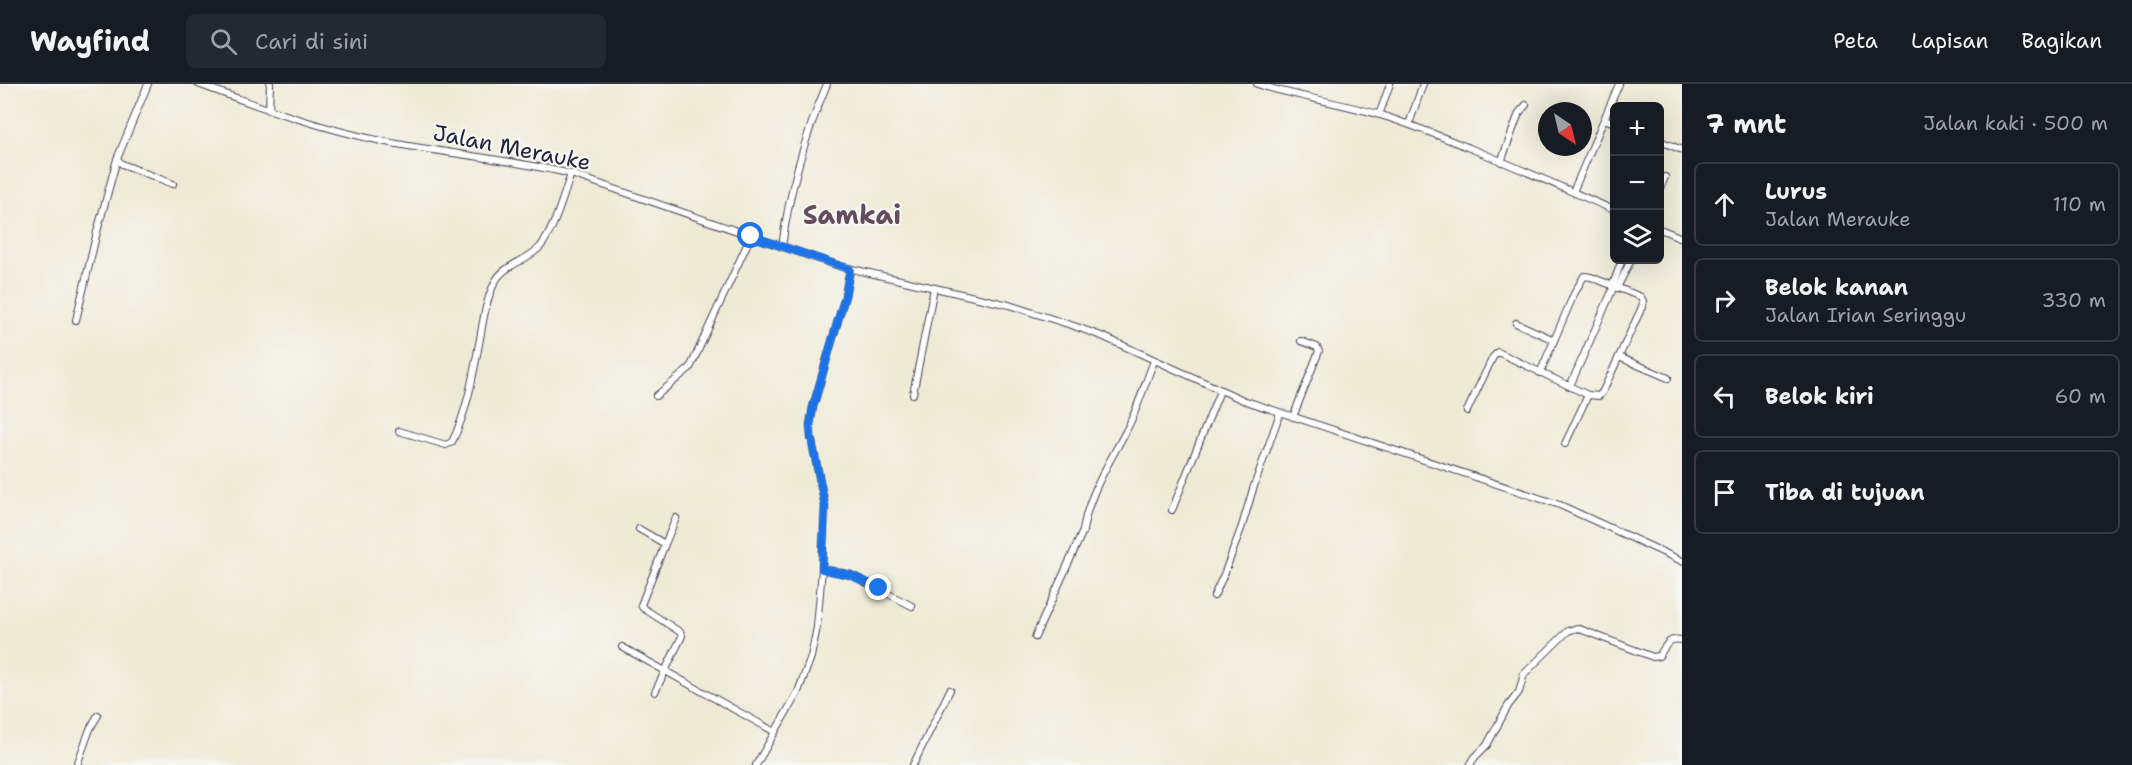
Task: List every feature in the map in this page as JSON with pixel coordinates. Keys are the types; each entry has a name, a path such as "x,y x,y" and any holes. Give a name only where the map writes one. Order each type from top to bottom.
{"street":[{"path":"76,320 117,159 148,84"},
{"name":"Jalan Merauke","path":"198,84 269,110 386,142 542,167 571,174 850,269 992,301 1036,314 1104,337 1220,391 1280,413 1553,502 1682,561"},
{"path":"269,110 270,84"},
{"path":"782,247 786,214 805,144 827,84"},
{"path":"1257,84 1379,114 1408,124 1610,208"},
{"path":"1379,114 1390,84"},
{"path":"1408,124 1423,84"},
{"path":"1574,192 1619,84"},
{"path":"1501,162 1519,113 1527,105"},
{"path":"1605,119 1610,121"},
{"path":"1664,143 1682,150"},
{"path":"117,159 122,164 173,184"},
{"path":"399,431 446,445 452,442 472,378 483,317 494,284 498,276 528,256 540,246 547,236 571,174"},
{"path":"1664,231 1682,238"},
{"path":"656,396 690,368 751,236"},
{"path":"1614,288 1621,264"},
{"path":"1570,386 1614,288 1629,264"},
{"path":"756,765 798,692 811,657 817,627 825,506 810,425 813,407 845,296 850,269"},
{"path":"1467,411 1496,353 1500,352 1540,373 1588,395 1597,397 1601,395 1642,307 1642,301 1637,294 1614,288 1587,276 1581,278 1540,373"},
{"path":"913,394 934,288"},
{"path":"1516,323 1554,340"},
{"path":"1293,417 1319,351 1317,347 1301,340"},
{"path":"1619,357 1668,378"},
{"path":"1035,637 1083,531 1085,514 1128,427 1154,361"},
{"path":"1172,510 1220,391"},
{"path":"1565,444 1588,395"},
{"path":"1214,596 1242,526 1252,489 1280,413"},
{"path":"655,692 682,636 680,632 643,608 641,601 676,518"},
{"path":"639,529 665,544"},
{"path":"822,569 851,575 912,606"},
{"path":"1470,765 1487,745 1508,706 1519,692 1524,674 1568,631 1576,628 1653,657 1659,656 1669,641 1682,640"},
{"path":"622,647 776,732"},
{"path":"913,765 951,690"},
{"path":"77,765 90,729 98,715"}],"district":[{"name":"Samkai","path":"852,215"}],"route":[{"path":"751,236 850,269 845,296 813,407 810,425 825,506 822,569 842,572 879,588"}]}
